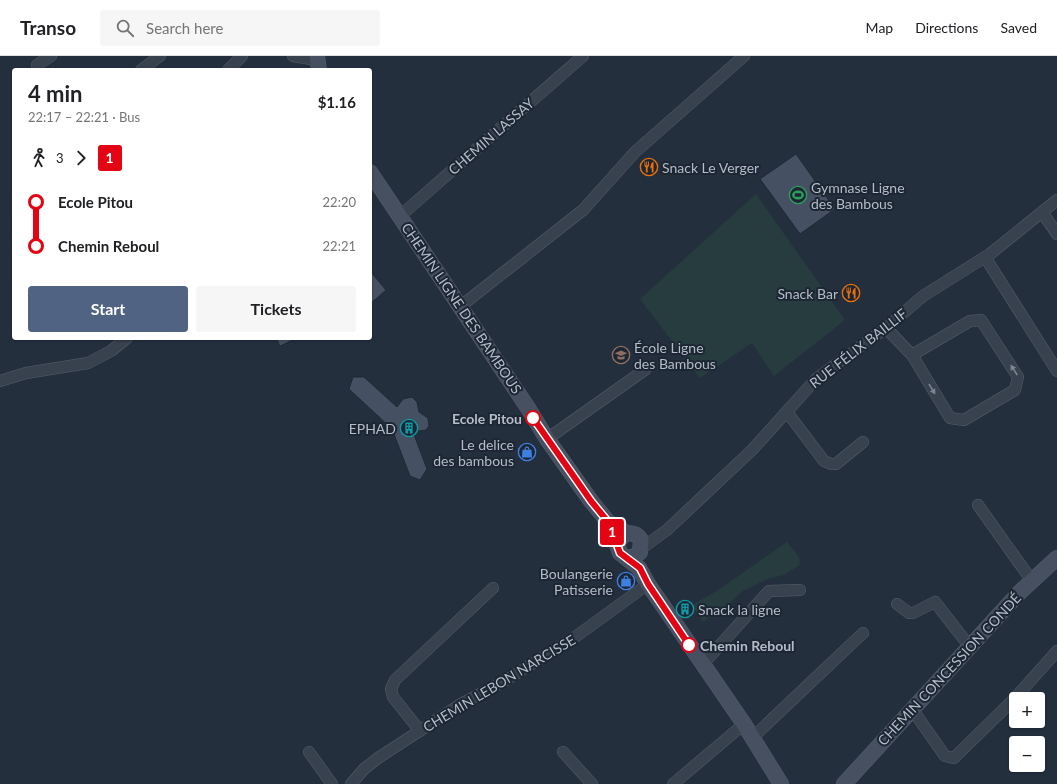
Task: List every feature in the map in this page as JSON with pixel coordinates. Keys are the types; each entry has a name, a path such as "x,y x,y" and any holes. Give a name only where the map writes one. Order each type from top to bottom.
{"main road":[{"name":"CHEMIN LIGNE DES BAMBOUS","path":"372,175 461,306 547,439 591,501 609,523 621,529 631,545 648,584 702,665 744,724 781,784"},
{"name":"CHEMIN CONCESSION CONDÉ","path":"844,784 1032,581 1057,558"}],"street":[{"path":"37,65 51,56"},
{"path":"144,68 160,56"},
{"path":"230,68 242,56"},
{"path":"293,56 318,62"},
{"name":"CHEMIN LASSAY","path":"400,216 583,56"},
{"path":"461,306 584,210 635,152 744,56"},
{"name":"RUE FÉLIX BAILLIF","path":"631,545 661,534 667,530 752,450 817,378 886,328 923,296 985,257 1057,200"},
{"path":"1042,212 1057,234"},
{"path":"985,257 1057,371"},
{"path":"886,328 912,355 950,418 964,420 1015,390 1018,376 981,320 970,321 912,355"},
{"path":"0,381 26,373 94,360 111,351 125,340"},
{"path":"547,439 646,369"},
{"path":"787,412 824,461 831,464 836,464 863,442"},
{"path":"978,505 1032,581"},
{"name":"CHEMIN LEBON NARCISSE","path":"351,784 370,763 461,704 508,679 578,636 648,584"},
{"path":"420,731 393,696 391,689 395,680 493,588"},
{"path":"702,665 769,591 774,589 800,590"},
{"path":"897,604 909,613 912,613 935,602 970,647"},
{"path":"752,738 863,634"},
{"path":"912,710 945,756 954,758 1015,698 1057,650"},
{"path":"673,784 744,724"},
{"path":"309,752 332,784"},
{"path":"563,752 592,784"}],"green space":[{"path":"756,194 845,320 774,376 752,343 700,378 640,299"},
{"path":"787,542 799,557 800,565 784,575 767,579 741,592 727,606 703,622 694,609 694,604 718,590"}],"building":[{"name":"Gymnase Ligne des Bambous","path":"796,154 835,209 800,234 760,179"},
{"path":"372,273 386,290 372,302"},
{"name":"Snack Bar","path":"851,287 857,294 849,299 844,292"},
{"path":"277,340 293,340 280,346"},
{"name":"EPHAD","path":"353,377 364,377 397,407 403,399 412,397 417,402 419,412 428,418 429,426 426,430 413,432 427,469 420,480 410,476 392,429 349,389"}],"bus line":[{"name":"1","path":"533,418 591,501 609,523 620,553 640,568 648,584 689,645"}],"place":[{"name":"Snack Le Verger","path":"649,167"},
{"name":"Gymnase Ligne des Bambous","path":"798,195"},
{"name":"Snack Bar","path":"851,293"},
{"name":"École Ligne des Bambous","path":"621,355"},
{"name":"Ecole Pitou","path":"533,418"},
{"name":"EPHAD","path":"409,428"},
{"name":"Le delice des bambous","path":"527,452"},
{"name":"Boulangerie Patisserie","path":"626,581"},
{"name":"Snack la ligne","path":"685,609"},
{"name":"Chemin Reboul","path":"689,645"}]}
